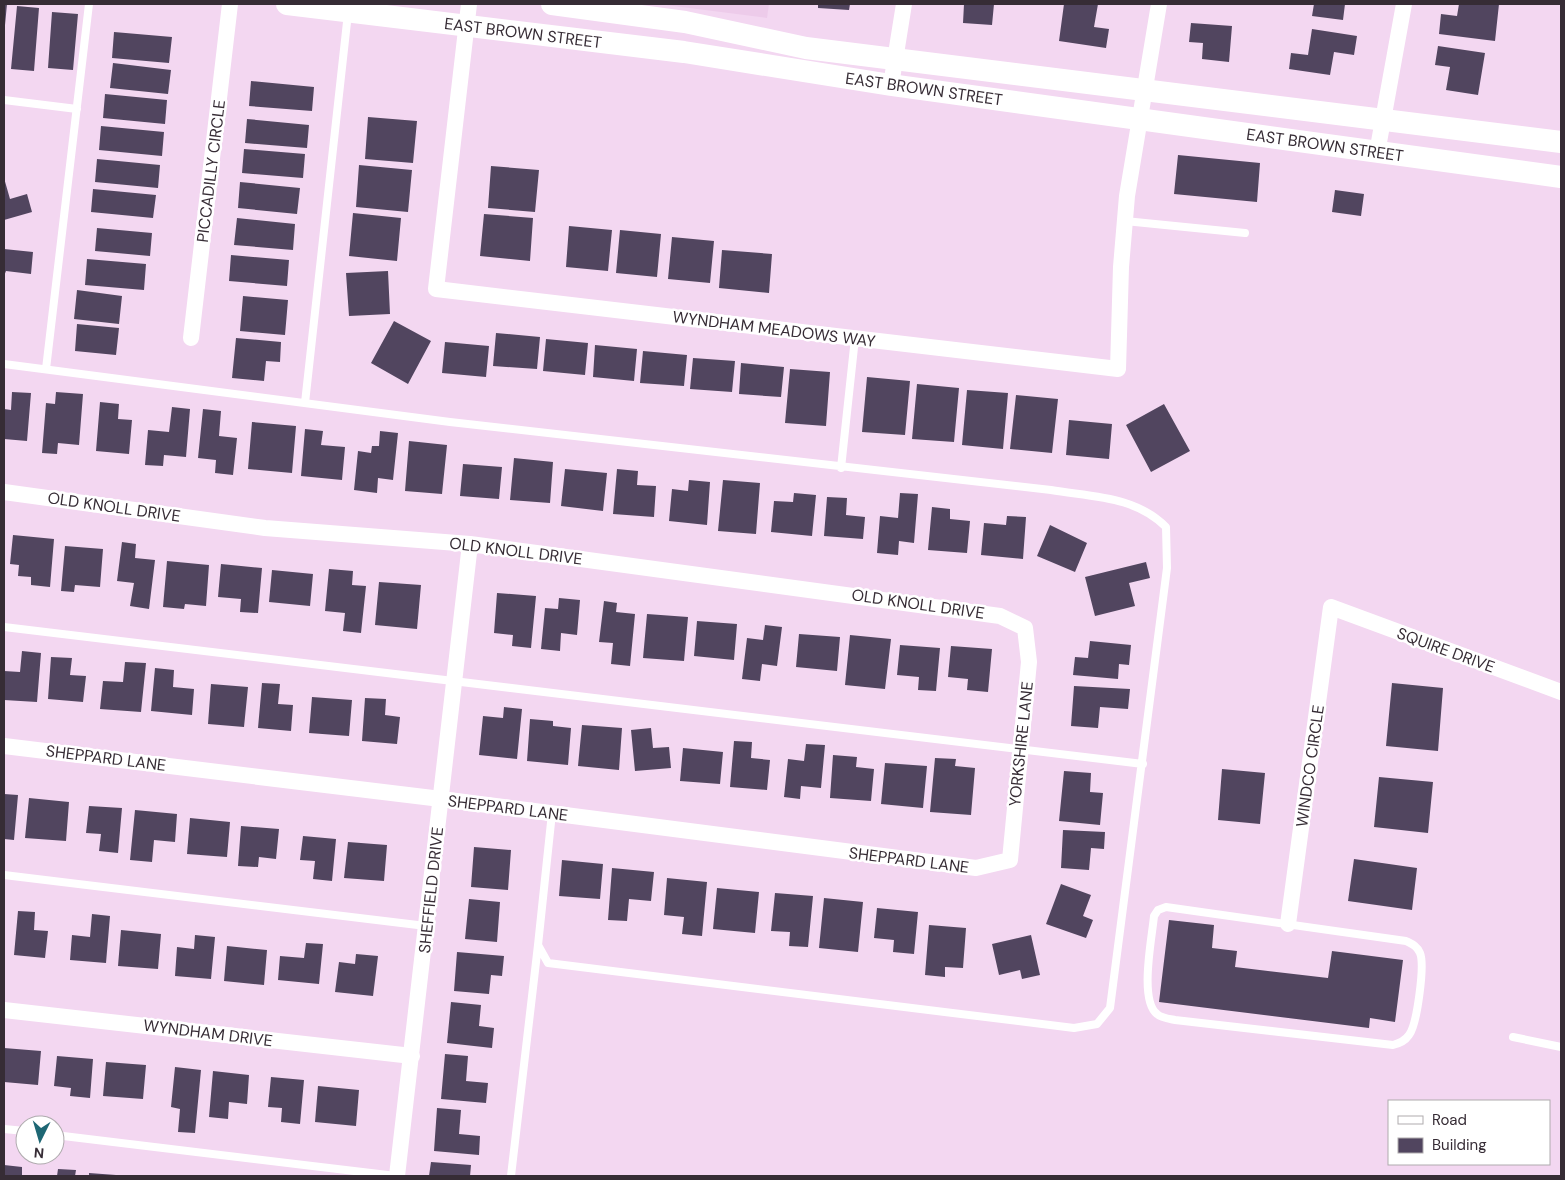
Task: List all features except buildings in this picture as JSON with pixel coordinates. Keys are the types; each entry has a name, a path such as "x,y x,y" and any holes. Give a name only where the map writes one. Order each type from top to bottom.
{"main road":[{"name":"EAST BROWN STREET","path":"287,4 348,11 468,15 891,85 1561,177"},
{"name":"EAST BROWN STREET","path":"552,4 685,22 806,48 1561,142"}],"street":[{"name":"PICCADILLY CIRCLE","path":"191,338 230,4"},
{"path":"891,85 904,4"},
{"name":"WYNDHAM MEADOWS WAY","path":"468,15 436,289 1118,369 1121,267 1125,220 1159,4"},
{"path":"1377,153 1404,4"},
{"name":"OLD KNOLL DRIVE","path":"4,492 265,528 470,544 1000,616 1025,628"},
{"name":"SHEFFIELD DRIVE","path":"396,1176 412,1056 470,544"},
{"name":"SQUIRE DRIVE","path":"1331,607 1561,692"},
{"name":"WINDCO CIRCLE","path":"1288,924 1331,607"},
{"name":"YORKSHIRE LANE","path":"1010,860 1029,662 1025,628"},
{"name":"SHEPPARD LANE","path":"4,746 441,799 976,868 1010,860"},
{"name":"WYNDHAM DRIVE","path":"4,1010 412,1056"}],"lane":[{"path":"46,369 89,4"},
{"path":"305,403 348,11"},
{"path":"4,100 77,108"},
{"path":"1125,220 1244,233"},
{"path":"841,468 855,338"},
{"path":"4,364 305,403 841,468 1051,490 1133,504 1154,514 1166,527 1167,568 1110,1008 1098,1024 1074,1028 548,963 538,945"},
{"path":"4,627 1021,747 1143,764"},
{"path":"511,1176 552,814"},
{"path":"4,875 427,926"},
{"path":"1166,907 1177,908 1288,924 1406,941 1416,946 1421,954 1422,966 1415,1022 1410,1034 1403,1042 1393,1045 1175,1020 1158,1015 1150,1007 1147,993 1154,916 1158,910 1166,907"},
{"path":"1513,1037 1561,1047"},
{"path":"65,1136 396,1176"}],"shaded area":[{"path":"658,4 769,4 767,18"}]}
